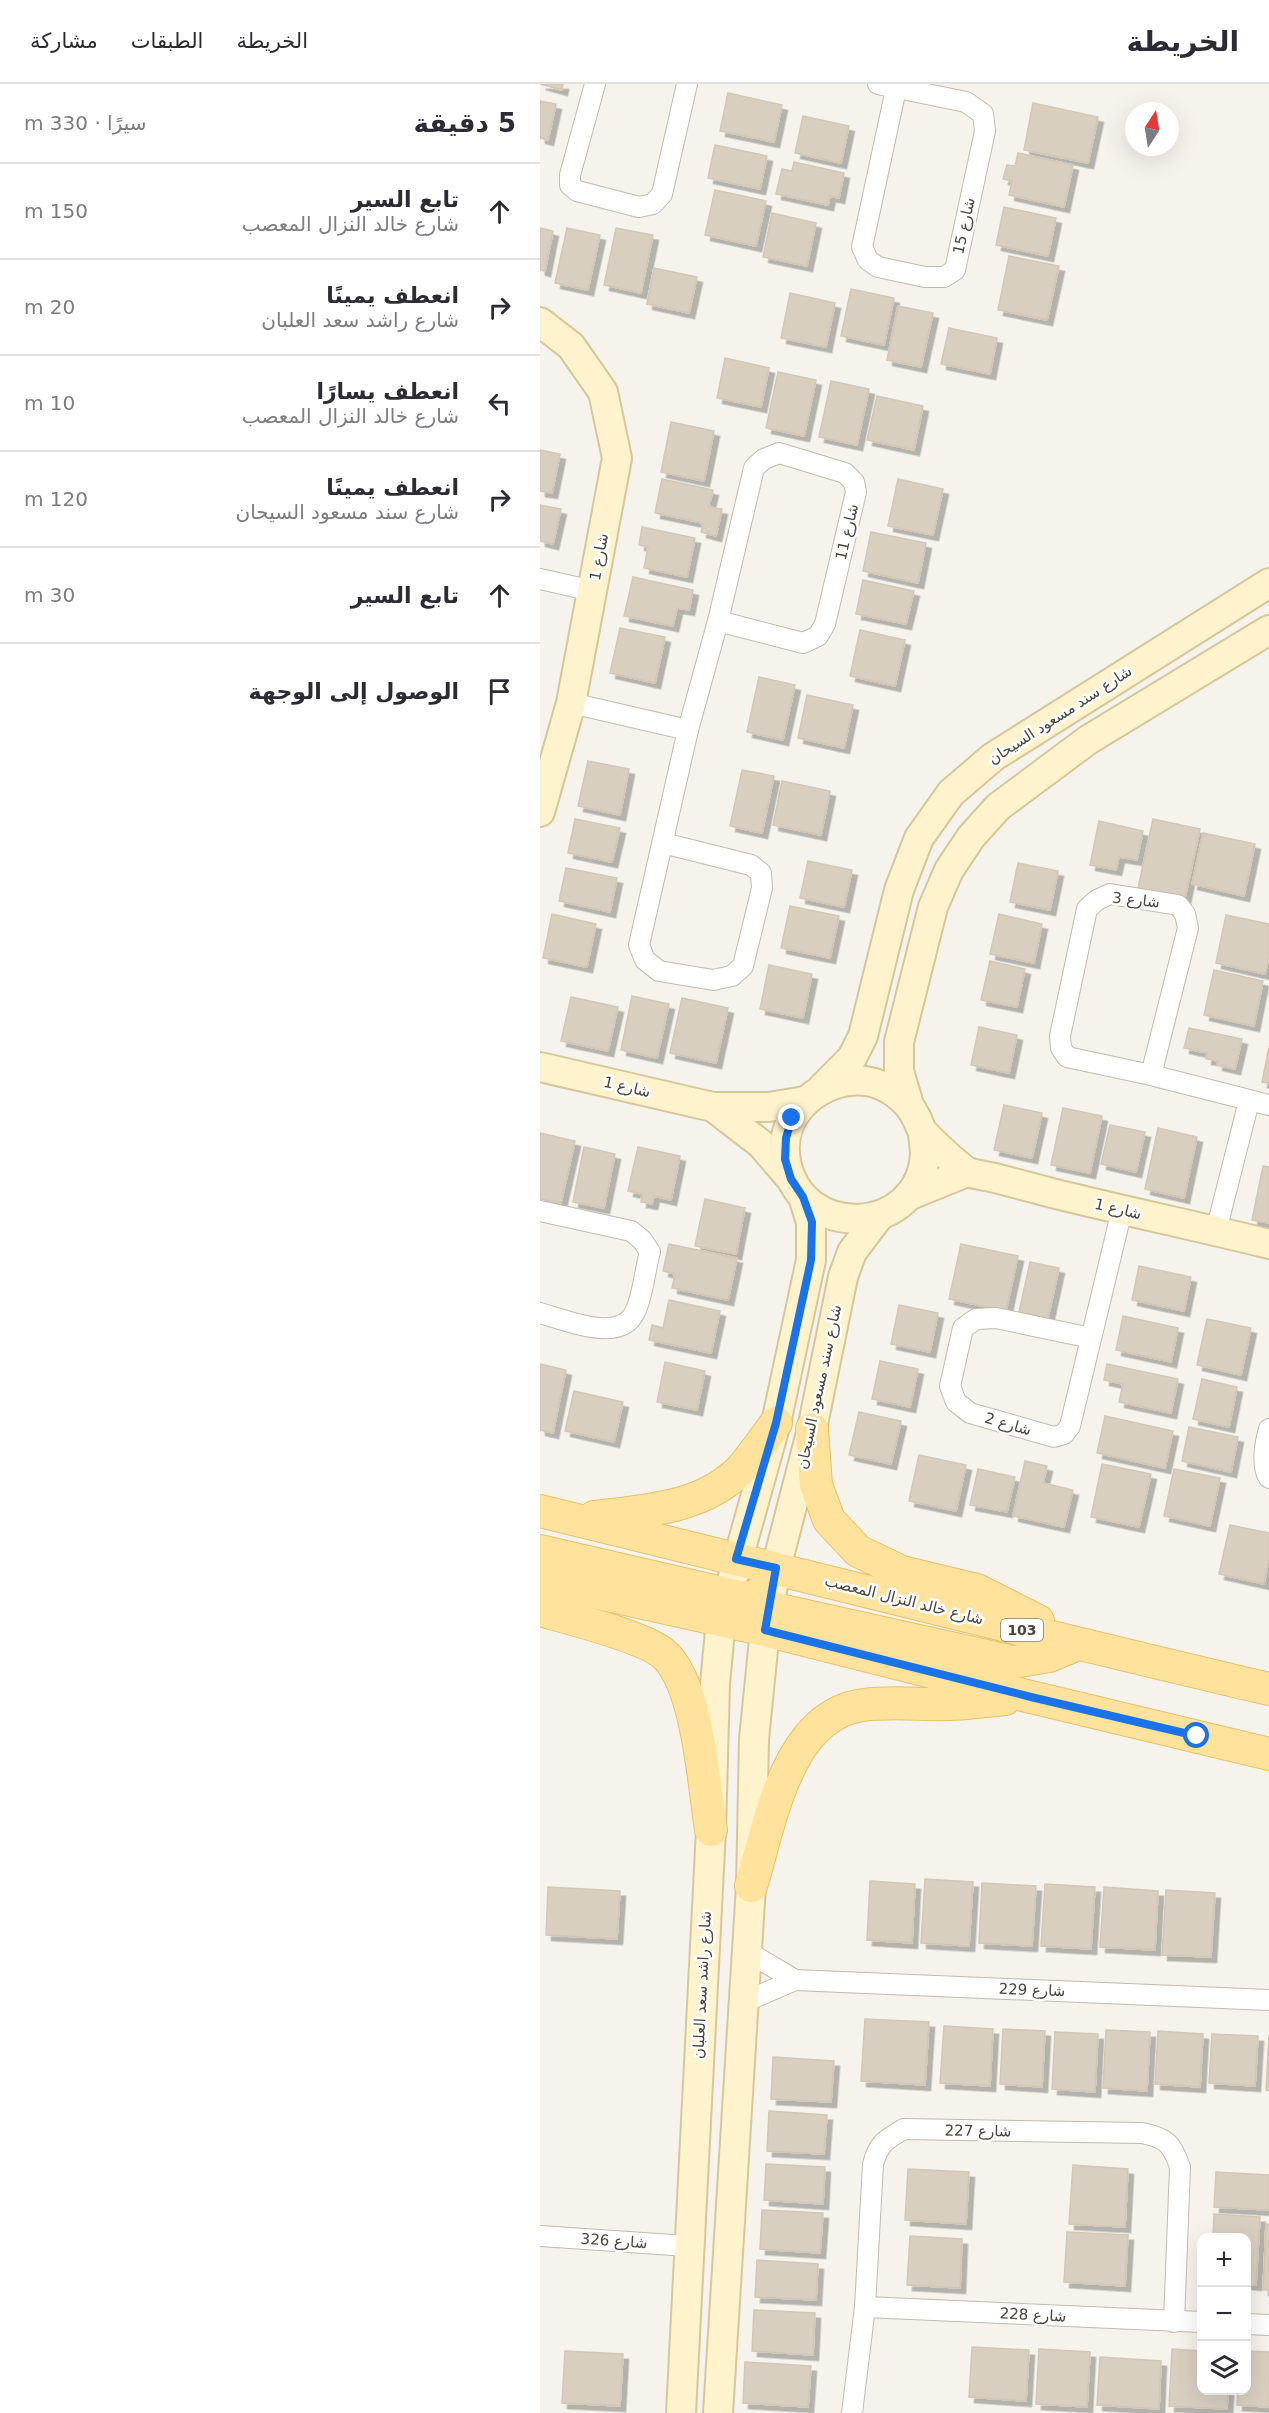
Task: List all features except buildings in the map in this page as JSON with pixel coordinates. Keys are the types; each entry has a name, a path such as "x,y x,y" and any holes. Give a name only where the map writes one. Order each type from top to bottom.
{"main road":[{"name":"شارع 1","path":"540,322 571,346 603,392 617,458 571,704 541,808"},
{"name":"شارع سند مسعود السيحان","path":"813,1095 852,1058 863,1036 899,890 919,838 951,793 993,757 1269,583"},
{"path":"797,1188 819,1210 838,1218 860,1220 880,1215 895,1207 908,1196 920,1177 925,1154 923,1132 909,1105 899,1071 899,1042 933,907 949,870 971,837 998,807 1088,740 1269,630"},
{"name":"شارع 1","path":"540,1067 713,1107 769,1107 813,1095"},
{"path":"736,1559 776,1423 811,1260 812,1222 785,1159 786,1138 792,1118 813,1095 844,1081 868,1081 891,1090 909,1105"},
{"name":"شارع 1","path":"713,1107 761,1144 797,1188"},
{"name":"شارع 1","path":"923,1132 967,1172 1269,1244"},
{"path":"908,1196 967,1172"},
{"name":"شارع سند مسعود السيحان","path":"776,1568 812,1429 843,1277 852,1252 880,1215"},
{"path":"575,1520 648,1510 692,1501 723,1484 741,1469 776,1423"},
{"path":"812,1429 816,1485 829,1520 858,1551 902,1572 977,1590 1078,1644"},
{"name":"شارع خالد النزال المعصب","path":"540,1511 1269,1689"},
{"path":"540,1551 1031,1697 1269,1754"},
{"name":"شارع راشد سعد العلبان","path":"681,2413 711,1830 716,1684 724,1607 736,1559"},
{"path":"540,1580 724,1607 752,1598 762,1591 776,1568"},
{"path":"718,2413 751,1886 754,1739 767,1619 776,1568"},
{"path":"540,1610 645,1642 665,1654 682,1679 693,1720 711,1830"},
{"path":"767,1619 1014,1662 1049,1656 1078,1644"},
{"path":"751,1886 790,1762 807,1737 830,1717 861,1705 951,1704 1031,1697"}],"street":[{"path":"595,84 570,175 570,185 577,191 639,207 653,204 662,194 687,84"},
{"name":"شارع 15","path":"887,87 966,102 983,114 985,131 955,270 944,277 925,277 878,267 868,260 862,247 887,87"},
{"name":"شارع 11","path":"663,843 751,865 761,873 762,888 743,966 732,976 713,980 659,971 645,960 639,945 687,730 718,621 754,468 764,459 778,453 845,473 854,482 856,492 825,624 818,636 803,643 718,621"},
{"path":"540,579 593,591"},
{"path":"571,704 687,730"},
{"name":"شارع 3","path":"1151,1075 1188,928 1185,914 1178,905 1110,894 1097,900 1087,909 1060,1036 1061,1048 1067,1058 1151,1075 1269,1105"},
{"path":"1216,1231 1249,1101"},
{"name":"شارع 2","path":"1091,1338 996,1318 976,1319 963,1328 950,1386 956,1402 970,1413 1054,1437 1064,1434 1070,1426 1122,1210"},
{"path":"540,1211 631,1231 642,1240 650,1252 635,1312 625,1324 606,1330 540,1313"},
{"path":"1269,1429 1266,1441 1265,1472 1269,1478"},
{"name":"شارع 229","path":"746,1951 795,1980"},
{"name":"شارع 229","path":"744,2002 795,1980 1269,2000"},
{"name":"شارع 227","path":"852,2413 865,2307 873,2164 877,2148 904,2129 1142,2133 1161,2137 1174,2150 1180,2167 1174,2322"},
{"name":"شارع 326","path":"540,2236 688,2246"},
{"name":"شارع 228","path":"865,2307 1197,2322"},
{"path":"1251,2324 1269,2325"}],"route":[{"path":"792,1118 786,1138 785,1159 791,1179 803,1197 812,1222 811,1260 776,1423 736,1559 776,1568 765,1630 1197,1736"}]}
